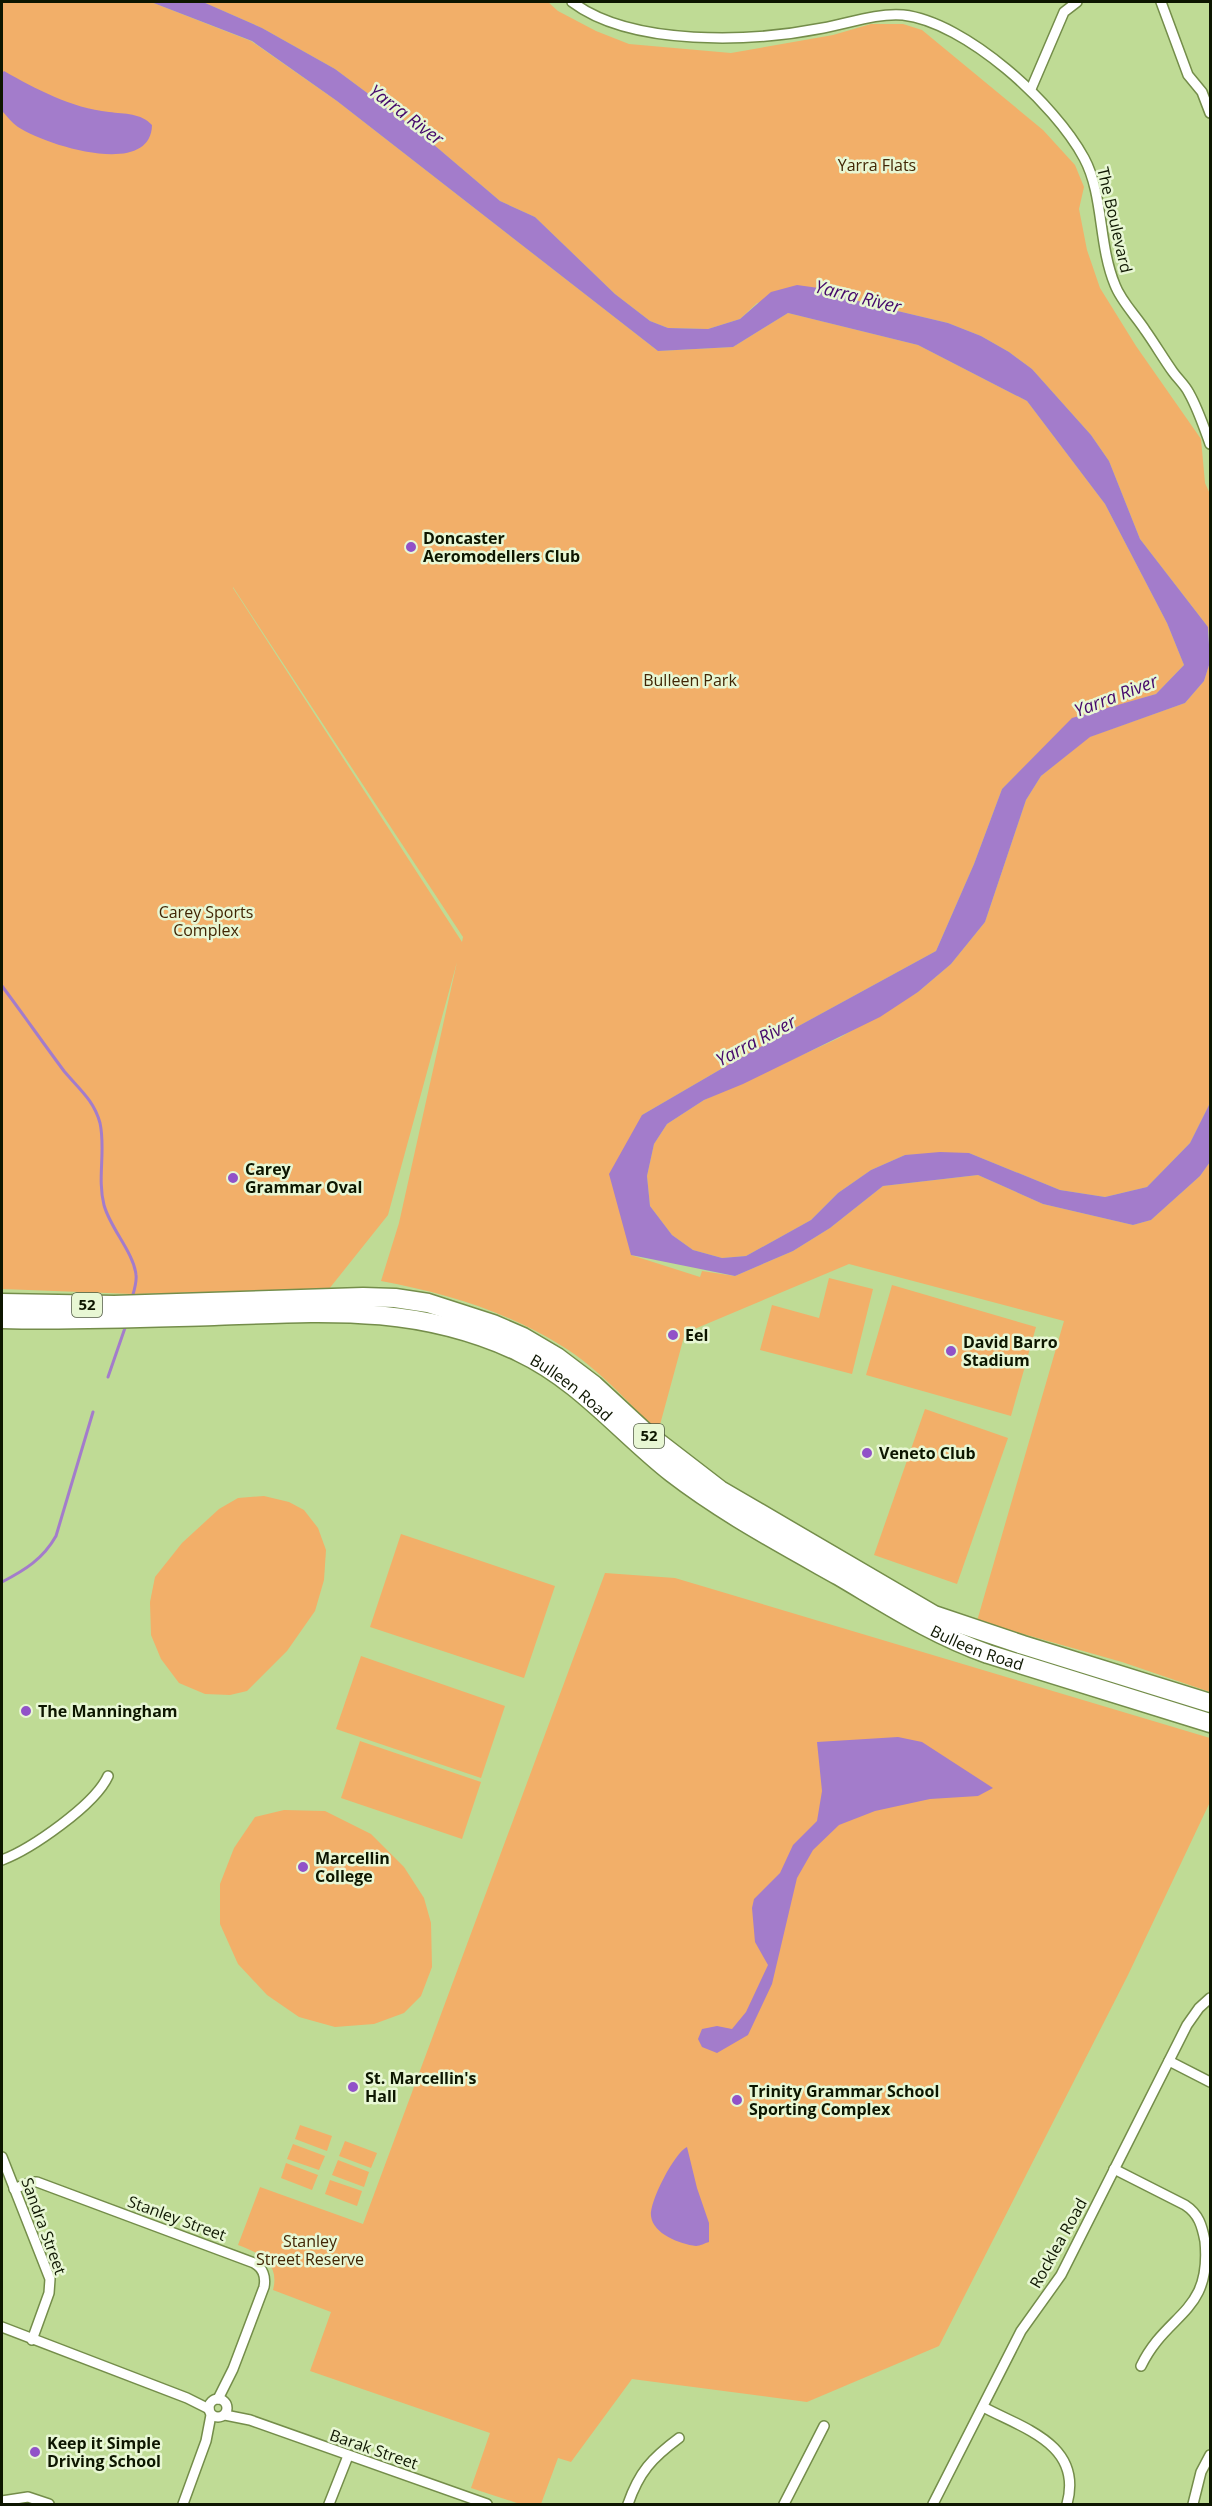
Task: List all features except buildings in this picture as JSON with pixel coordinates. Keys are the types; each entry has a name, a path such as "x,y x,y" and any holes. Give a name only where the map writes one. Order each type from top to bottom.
{"highway":[{"name":"Bulleen Road","path":"2,1319 394,1298 428,1303 493,1324 523,1337 557,1357 594,1385 646,1433 720,1490 934,1615 1023,1646 1210,1703"},
{"name":"Bulleen Road","path":"2,1303 172,1310 364,1312 426,1322 490,1341 519,1352 574,1386 672,1472 714,1503 918,1624 978,1650 1210,1723"}],"street":[{"name":"The Boulevard","path":"572,2 608,23 630,29 727,38 771,36 824,28 872,16 904,15 933,23 961,37 1031,89 1058,118 1074,140 1086,161 1095,187 1104,252 1116,287 1189,392 1210,444"},
{"path":"1031,89 1064,12 1077,2"},
{"path":"1161,2 1188,75 1202,92 1210,113"},
{"path":"2,1860 27,1849 49,1833 99,1791 108,1776"},
{"name":"Rocklea Road","path":"933,2505 1021,2331 1056,2283 1192,2016 1210,1998"},
{"path":"1169,2061 1210,2082"},
{"name":"Sandra Street","path":"2,2157 50,2279 49,2292 32,2340"},
{"path":"1114,2169 1185,2205 1194,2212 1201,2222 1209,2258 1209,2281 1203,2295 1153,2345 1141,2366"},
{"name":"Stanley Street","path":"14,2189 37,2182 257,2265 263,2273 265,2282 183,2505"},
{"name":"Barak Street","path":"2,2327 218,2409 487,2505"},
{"name":"Barak Street","path":"2,2332 19,2335"},
{"path":"983,2407 1037,2435 1057,2450 1066,2463 1070,2481 1066,2505"},
{"path":"784,2505 824,2426"},
{"path":"628,2505 643,2471 661,2451 679,2438"},
{"path":"1193,2505 1201,2472 1210,2455"},
{"path":"329,2505 348,2456"},
{"path":"2,2501 28,2497 49,2505"}],"green space":[{"path":"2,2 151,2 251,41 337,101 658,351 733,347 788,313 918,345 1027,401 1105,504 1167,623 1184,665 1156,694 1072,719 1002,789 974,864 936,951 740,1058 642,1115 631,1255 700,1277 702,1271 735,1276 793,1251 830,1228 883,1186 978,1175 1043,1204 1133,1225 1151,1220 1200,1176 1210,1162 1210,1692 1122,1662 977,1621 1064,1321 849,1264 685,1333 658,1432 588,1364 541,1334 475,1305 428,1291 381,1281 399,1223 457,962 388,1215 329,1289 133,1294 2,1289","holes":["233,587 463,937 462,942"]},
{"name":"Yarra Flats","path":"203,2 548,2 558,11 596,31 629,44 731,53 833,35 871,24 903,24 922,30 1043,130 1075,165 1084,187 1079,209 1087,250 1100,288 1136,346 1201,439 1205,483 1210,494 1210,641 1208,627 1140,539 1109,461 1091,435 1032,369 1009,352 981,336 948,323 864,303 826,289 757,303 740,319 708,329 668,328 650,321 615,294 535,217 500,201 413,127 335,69 262,28"},
{"path":"1210,662 1210,1103 1190,1143 1147,1187 1105,1197 1060,1190 969,1153 905,1155 871,1170 838,1193 811,1220 746,1256 722,1258 693,1250 672,1235 650,1206 647,1176 654,1144 667,1124 704,1100 839,1038 918,992 951,964 985,922 1026,800 1041,776 1089,737 1185,703 1204,681"},
{"path":"829,1278 873,1289 852,1374 760,1350 772,1305 819,1318"},
{"name":"David Barro Stadium","path":"892,1285 1036,1327 1011,1416 866,1375"},
{"path":"925,1409 1008,1438 957,1584 874,1555"},
{"path":"264,1496 289,1502 304,1510 318,1528 326,1550 324,1580 315,1611 287,1651 247,1691 230,1695 205,1694 179,1683 161,1659 151,1635 150,1602 155,1577 182,1543 219,1509 238,1498"},
{"path":"401,1534 555,1586 524,1678 370,1627"},
{"name":"Trinity Grammar School Sporting Complex","path":"605,1573 675,1578 1210,1738 1210,1802 1128,1975 939,2346 807,2402 632,2379 571,2462 558,2458 541,2504 520,2504 471,2488 490,2433 310,2371 331,2312 273,2290 274,2273 271,2266 261,2256 238,2245 260,2187 363,2224"},
{"path":"361,1656 505,1706 481,1778 336,1729"},
{"path":"360,1741 481,1782 462,1839 341,1798"},
{"path":"284,1810 325,1811 371,1834 404,1867 424,1898 431,1923 432,1967 421,1996 404,2013 374,2024 335,2027 299,2017 267,1995 238,1964 220,1924 220,1884 234,1848 255,1817"},
{"path":"300,2125 332,2136 327,2151 295,2139"},
{"path":"345,2141 377,2153 371,2168 339,2156"},
{"path":"293,2144 325,2156 319,2170 287,2159"},
{"path":"338,2160 369,2172 364,2187 332,2175"},
{"path":"286,2163 318,2175 312,2190 281,2178"},
{"path":"330,2180 362,2191 357,2206 325,2194"}],"shaded area":[{"path":"151,2 203,2 262,28 335,69 413,127 500,201 535,217 615,294 650,321 668,328 708,329 740,319 771,292 797,285 826,289 864,303 948,323 981,336 1032,369 1091,435 1109,461 1140,539 1208,627 1210,662 1204,681 1185,703 1090,737 1041,776 1026,800 985,922 951,964 918,992 880,1017 743,1084 704,1100 667,1124 654,1144 647,1176 650,1206 672,1235 693,1250 722,1258 746,1256 811,1220 838,1193 871,1170 905,1155 940,1152 969,1153 1060,1190 1105,1197 1147,1187 1190,1143 1210,1103 1210,1162 1200,1176 1151,1220 1133,1225 1043,1204 978,1175 883,1186 830,1228 793,1251 735,1276 631,1255 609,1174 642,1115 740,1058 936,951 974,864 1002,789 1072,718 1156,694 1184,665 1167,623 1105,504 1027,401 918,345 788,313 733,347 658,351 337,101 252,41"},
{"path":"4,71 41,91 68,102 95,110 143,118 152,125 147,141 134,151 116,154 95,153 72,149 31,134 16,125 2,111 2,73"},
{"path":"898,1737 922,1742 993,1788 978,1796 930,1799 875,1811 839,1825 813,1850 797,1878 772,1984 748,2035 717,2053 702,2047 698,2039 702,2029 717,2026 732,2029 746,2012 768,1965 755,1942 752,1908 754,1899 780,1873 793,1845 817,1821 822,1791 817,1742"},
{"path":"687,2147 709,2223 709,2242 698,2246 668,2237 657,2228 651,2216 654,2200 664,2178 676,2158"}],"waterway":[{"path":"2,986 64,1071 90,1101 97,1115 102,1133 102,1195 107,1214 127,1249 134,1267 136,1281 132,1298"},
{"path":"108,1377 126,1325"},
{"path":"2,1582 33,1563 56,1536 93,1412"}],"place":[{"name":"Doncaster Aeromodellers Club","path":"411,547"},
{"name":"Carey Grammar Oval","path":"233,1178"},
{"name":"Eel","path":"673,1335"},
{"name":"David Barro Stadium","path":"951,1351"},
{"name":"Veneto Club","path":"867,1453"},
{"name":"The Manningham","path":"26,1711"},
{"name":"Marcellin College","path":"303,1867"},
{"name":"St. Marcellin's Hall","path":"353,2087"},
{"name":"Trinity Grammar School Sporting Complex","path":"737,2100"},
{"name":"Keep it Simple Driving School","path":"35,2452"}],"water label":[{"name":"Yarra River","path":"406,115"},
{"name":"Yarra River","path":"858,297"},
{"name":"Yarra River","path":"1116,696"},
{"name":"Yarra River","path":"756,1041"}],"park label":[{"name":"Bulleen Park","path":"690,680"},
{"name":"Carey Sports Complex","path":"206,921"},
{"name":"Stanley Street Reserve","path":"310,2250"}]}
